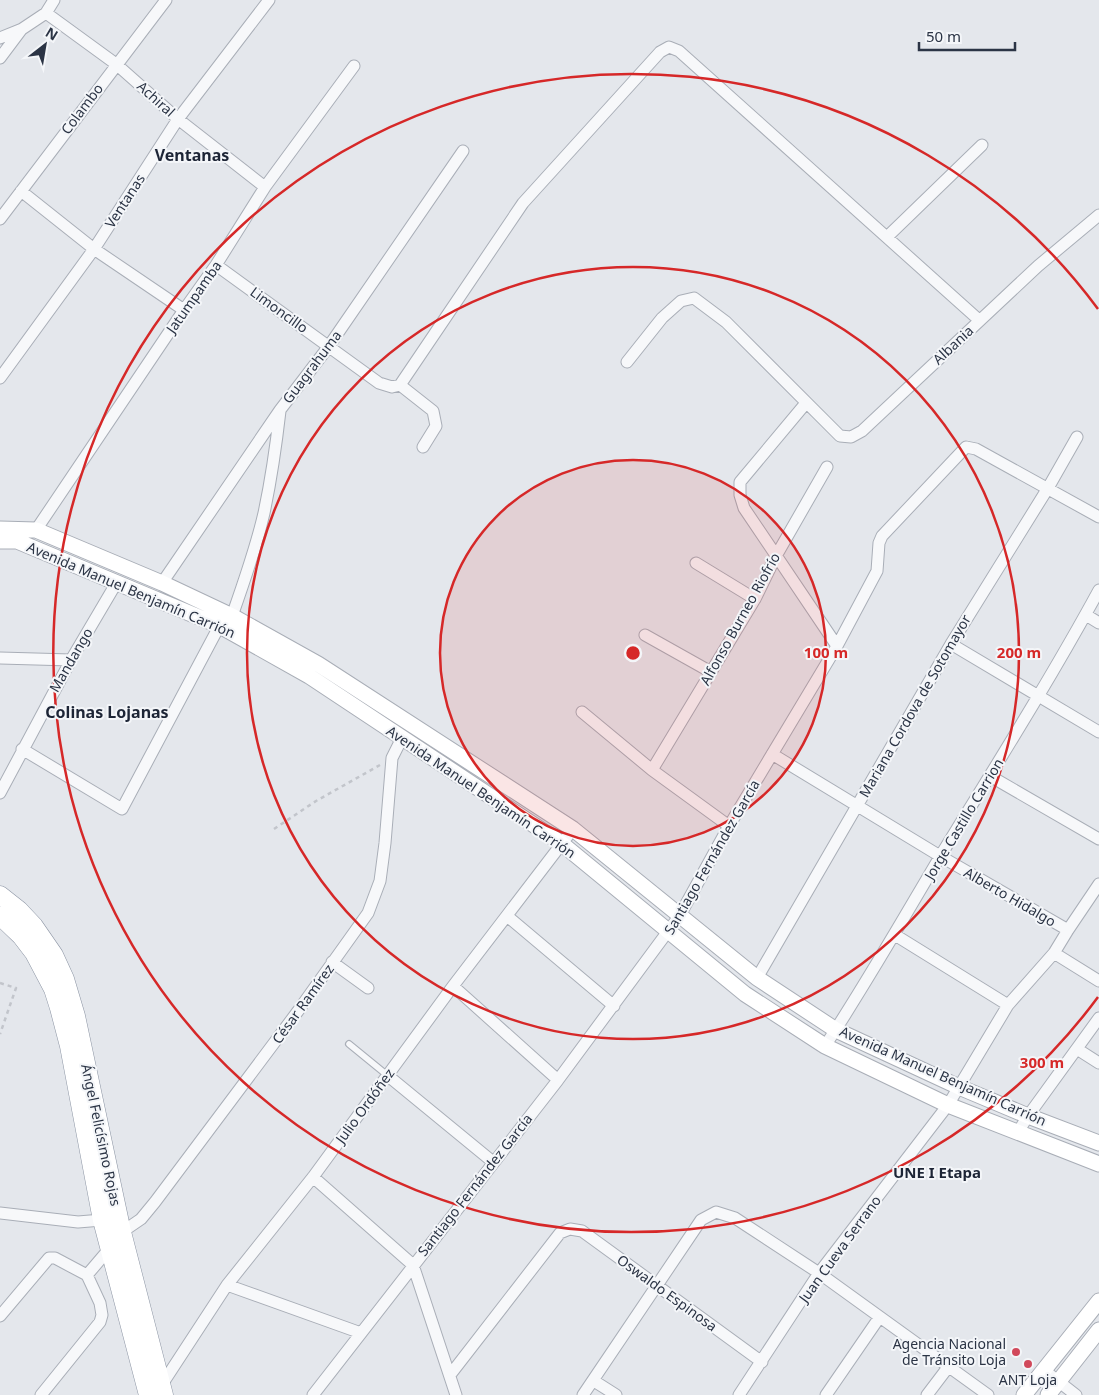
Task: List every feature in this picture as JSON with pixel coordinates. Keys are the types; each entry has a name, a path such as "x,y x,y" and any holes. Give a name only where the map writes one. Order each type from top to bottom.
{"highway":[{"name":"Ángel Felicísimo Rojas","path":"0,895 34,926 54,955 65,979 76,1016 158,1392"},
{"name":"Ángel Felicísimo Rojas","path":"0,916 21,936 34,953 52,989 68,1046 102,1220 158,1392"}],"main road":[{"name":"Avenida Manuel Benjamín Carrión","path":"0,529 36,530 162,584 326,669 573,829 757,978 836,1030 959,1087 1099,1143"},
{"name":"Avenida Manuel Benjamín Carrión","path":"0,540 17,541 117,582 226,618 309,676 562,843 745,994 825,1046 948,1105 1099,1164"},
{"path":"1024,1395 1099,1300"},
{"path":"1048,1395 1099,1330"}],"street":[{"path":"0,38 22,29 46,13 54,0"},
{"name":"Colambo","path":"0,219 166,0"},
{"name":"Ventanas","path":"0,378 94,249 178,119 268,0"},
{"name":"Achiral","path":"46,13 116,64 178,119 265,187"},
{"path":"0,58 22,29"},
{"path":"400,385 523,203 660,52 669,47 679,51 980,320"},
{"name":"Jatumpamba","path":"36,530 216,265 265,187 354,66"},
{"path":"887,236 982,145"},
{"name":"Guagrahuma","path":"162,584 280,410 329,346 463,151"},
{"path":"21,191 94,249 184,310"},
{"name":"Albania","path":"627,362 662,318 681,301 694,298 726,322 840,436 851,437 862,431 1038,266 1099,215"},
{"name":"Limoncillo","path":"216,265 379,383 388,386 400,385 433,411 436,426 424,447"},
{"path":"806,403 740,482 740,495 744,508 837,646"},
{"path":"22,749 122,809 226,618 250,566 264,515 274,462 280,410"},
{"name":"Mariana Cordova de Sotomayor","path":"757,978 951,644 1048,488 1077,437"},
{"name":"Santiago Fernández García","path":"313,1395 558,1080 680,915 729,826 837,646 877,571 879,543 882,536 966,447 976,449 1048,488"},
{"name":"Alfonso Burneo Riofrío","path":"652,770 754,599 776,556 827,467"},
{"path":"1048,488 1099,517"},
{"path":"696,563 754,599"},
{"name":"Mandango","path":"0,793 71,660 117,582"},
{"name":"Jorge Castillo Carrion","path":"825,1046 895,935 940,856 1039,696 1099,590"},
{"path":"1086,614 1099,623"},
{"path":"645,635 711,672"},
{"path":"951,644 1099,732"},
{"path":"0,658 71,660"},
{"path":"582,712 652,770 729,826"},
{"name":"César Ramírez","path":"122,1232 141,1219 155,1202 223,1113 368,913 380,881 392,758 402,738"},
{"name":"Alberto Hidalgo","path":"772,754 940,856 1068,930"},
{"path":"990,776 1099,839"},
{"name":"Julio Ordóñez","path":"158,1392 227,1285 313,1177 453,986 573,829"},
{"name":"Juan Cueva Serrano","path":"739,1395 819,1273 948,1105 1008,1005 1054,953 1099,884"},
{"path":"507,916 614,1006"},
{"path":"895,935 1008,1005"},
{"path":"1054,953 1099,981"},
{"path":"332,962 368,988"},
{"path":"453,986 558,1080"},
{"path":"1018,1132 1099,1018"},
{"path":"1077,1049 1099,1063"},
{"path":"387,1076 493,1162"},
{"path":"313,1177 413,1265 456,1395"},
{"path":"583,1395 700,1220 716,1212 735,1218 819,1273 988,1395"},
{"path":"0,1213 78,1222 102,1220"},
{"name":"Oswaldo Espinosa","path":"450,1375 560,1233 570,1229 582,1232 762,1362"},
{"path":"87,1275 110,1248"},
{"path":"0,1316 49,1258 55,1258 87,1275 100,1303 102,1315 100,1322 41,1395"},
{"path":"227,1285 361,1333"},
{"path":"826,1395 879,1318"},
{"path":"928,1395 949,1366"},
{"path":"1044,1370 1076,1395"},
{"path":"594,1381 616,1395"}],"lane":[{"path":"349,1044 387,1076"}],"path":[{"path":"274,829 316,801 392,758"},
{"path":"0,983 16,988 0,1034"}],"place":[{"name":"Agencia Nacional de Tránsito Loja","path":"1016,1352"},
{"name":"ANT Loja","path":"1028,1364"}],"district":[{"name":"Ventanas","path":"192,155"},
{"name":"Colinas Lojanas","path":"107,712"},
{"name":"UNE I Etapa","path":"937,1173"}]}
